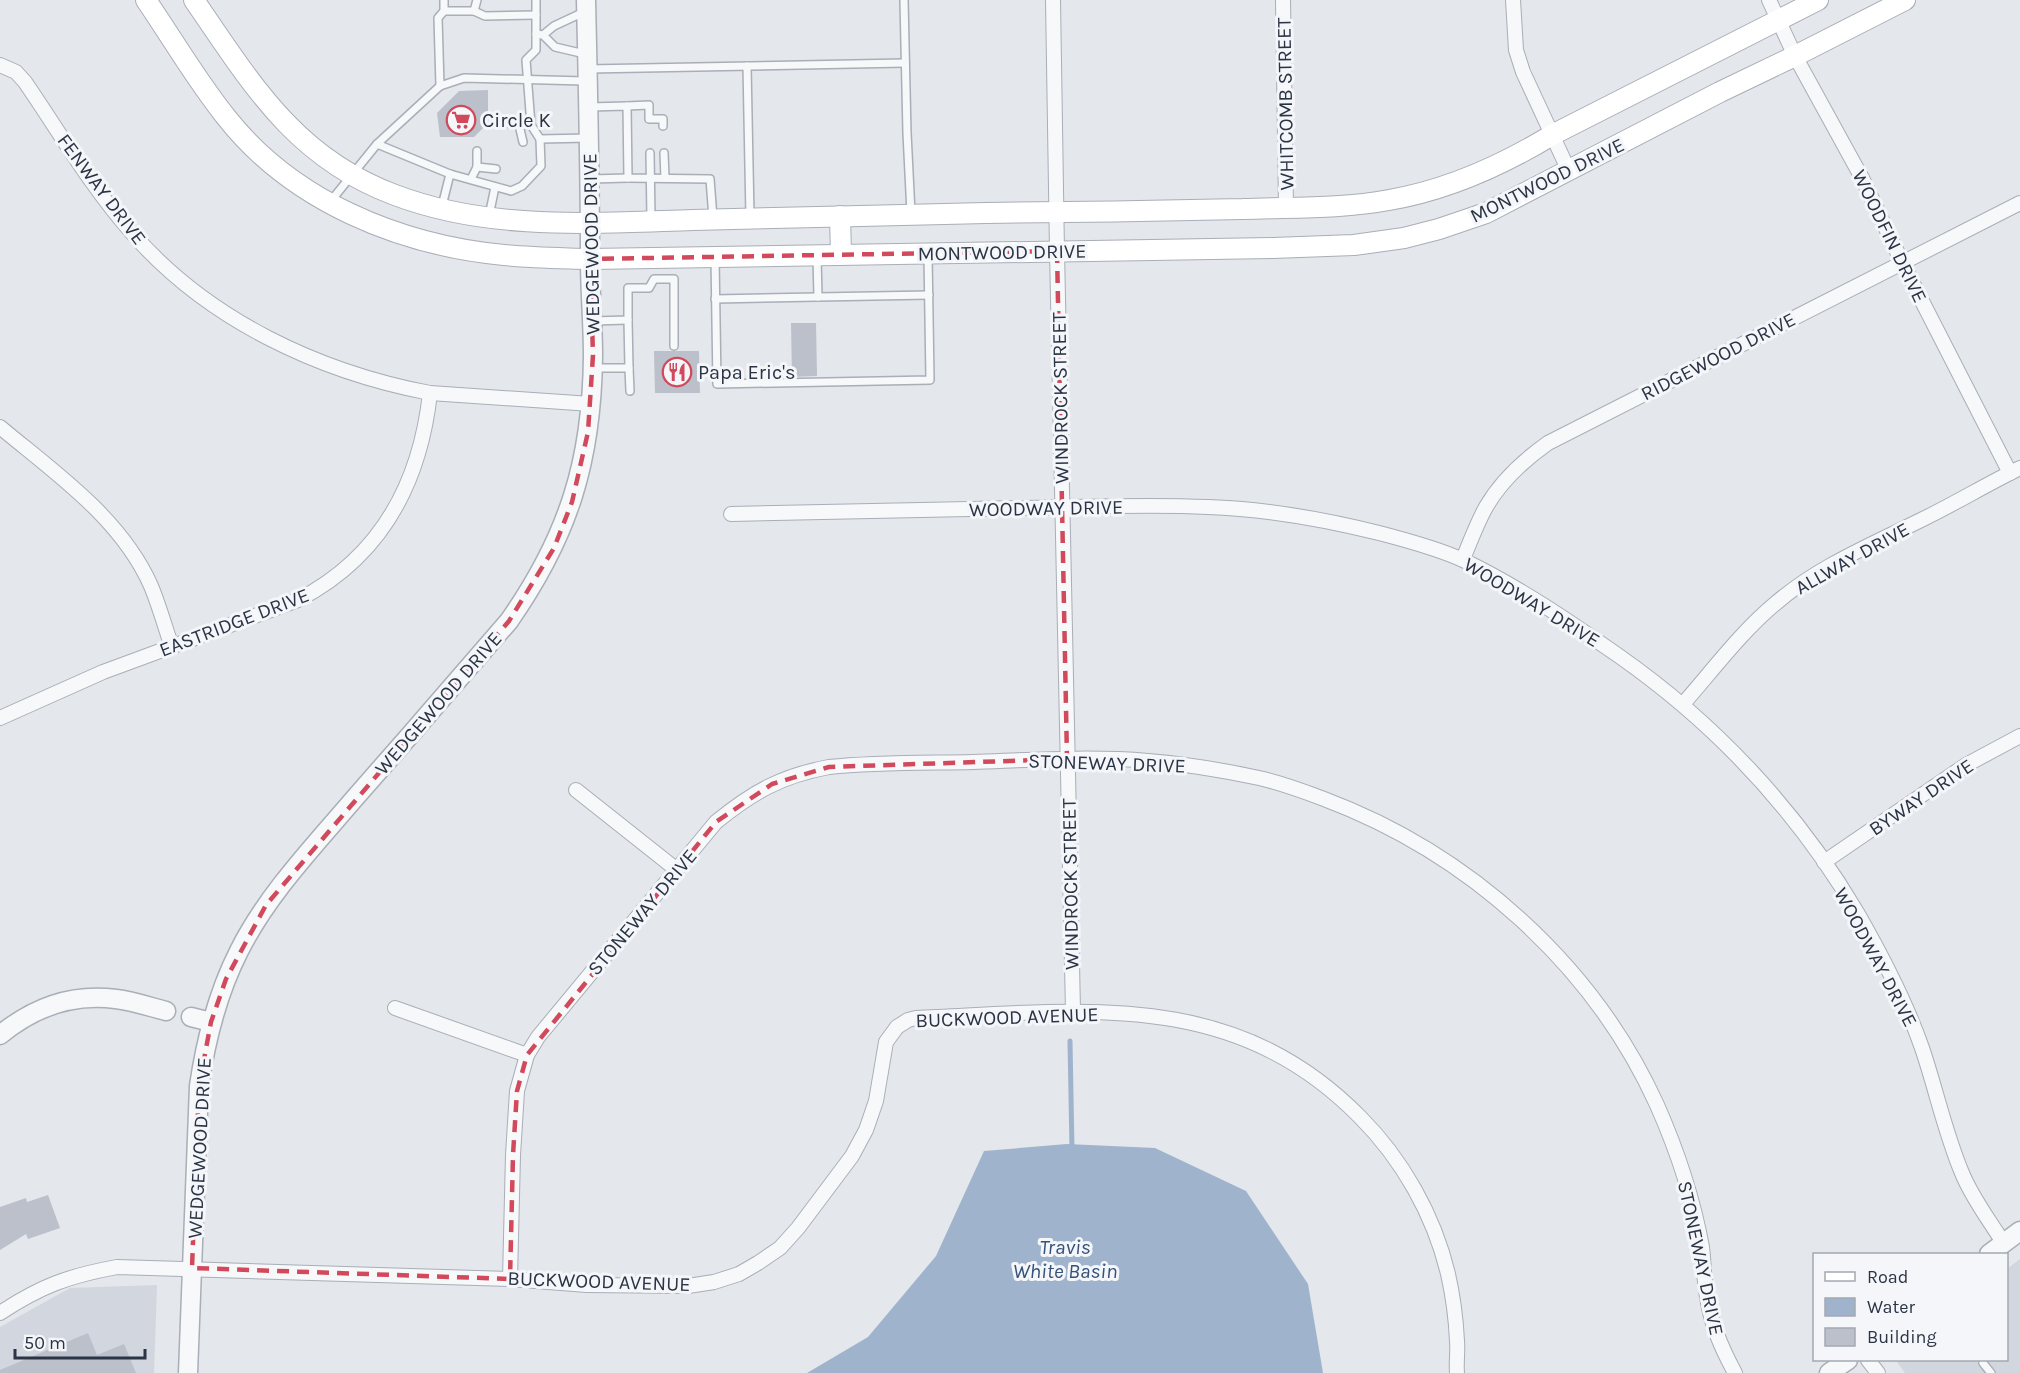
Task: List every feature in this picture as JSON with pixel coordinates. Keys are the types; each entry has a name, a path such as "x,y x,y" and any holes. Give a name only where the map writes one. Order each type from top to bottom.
{"main road":[{"name":"MONTWOOD DRIVE","path":"146,0 226,117 279,169 329,203 372,224 406,236 466,250 537,258 590,259 1342,246 1404,238 1439,230 1486,213 1568,169 1905,0"},
{"name":"MONTWOOD DRIVE","path":"194,0 269,106 296,134 325,158 351,174 390,194 441,210 489,218 591,223 911,214 1286,208 1355,206 1390,200 1431,191 1484,172 1818,0"},
{"path":"840,216 841,255"}],"street":[{"name":"WINDROCK STREET","path":"1053,0 1073,1011"},
{"name":"WHITCOMB STREET","path":"1284,0 1286,208"},
{"path":"1513,0 1516,50 1522,72 1568,169"},
{"name":"WOODFIN DRIVE","path":"1769,0 1795,56 1862,178 1902,262 2015,470"},
{"name":"WEDGEWOOD DRIVE","path":"188,1373 199,1086 211,1022 226,979 239,950 266,905 323,835 509,621 533,586 554,548 572,502 581,468 591,404 593,368 586,5"},
{"name":"FENWAY DRIVE","path":"0,65 16,72 25,82 105,200 134,235 171,272 238,321 280,344 323,363 353,374 406,388 430,393 591,404"},
{"name":"RIDGEWOOD DRIVE","path":"1462,559 1486,507 1499,488 1511,473 1548,443 2020,203"},
{"name":"EASTRIDGE DRIVE","path":"0,718 103,672 298,600 320,589 344,572 362,555 388,521 406,487 419,452 427,420 430,393"},
{"path":"0,427 91,504 115,530 133,554 151,585 172,647"},
{"name":"ALLWAY DRIVE","path":"1683,704 1758,619 1807,580 1834,563 1926,518 2015,470"},
{"name":"WOODWAY DRIVE","path":"731,514 1062,507 1210,507 1292,515 1338,523 1462,559 1528,596 1638,669 1683,704 1759,778 1824,862 1858,915 1894,984 1921,1044 1961,1172 1996,1249"},
{"name":"BYWAY DRIVE","path":"1824,862 1966,765 2020,736"},
{"name":"STONEWAY DRIVE","path":"510,1279 513,1144 518,1091 527,1055 538,1037 716,822 738,804 772,784 805,772 844,766 1067,759 1145,760 1200,766 1262,778 1348,808 1389,827 1441,858 1510,909 1553,951 1587,991 1633,1059 1656,1102 1675,1147 1691,1201 1702,1248 1707,1300 1713,1324 1721,1348 1735,1373"},
{"path":"576,790 676,870"},
{"path":"0,1035 20,1018 49,1005 88,997 117,999 166,1011"},
{"path":"395,1008 527,1055"},
{"name":"BUCKWOOD AVENUE","path":"0,1313 30,1294 65,1279 117,1268 192,1268 510,1279 587,1285 688,1286 714,1282 739,1274 780,1248 852,1156 866,1130 876,1101 886,1042 897,1027 908,1020 1073,1011 1146,1014 1191,1022 1228,1032 1282,1056 1320,1081 1346,1102 1381,1140 1401,1166 1420,1199 1436,1235 1448,1272 1455,1311 1457,1373"},
{"path":"191,1017 211,1022"},
{"path":"1996,1249 2020,1231"},
{"path":"1830,1373 1845,1361"}],"lane":[{"path":"440,86 438,18 444,11 444,0"},
{"path":"474,11 477,0"},
{"path":"377,144 450,174 511,191 522,186 541,166 540,139 531,125 526,60 536,50 539,35 536,0"},
{"path":"904,0 911,214"},
{"path":"539,35 586,5"},
{"path":"444,11 474,11 485,16 536,15"},
{"path":"539,35 588,69"},
{"path":"329,203 377,144 440,86 464,78 528,80 588,69 905,63"},
{"path":"747,66 750,219"},
{"path":"588,106 649,105 649,122 663,119 663,126"},
{"path":"627,106 628,178"},
{"path":"504,123 531,125"},
{"path":"519,125 523,142"},
{"path":"540,139 589,138"},
{"path":"471,179 477,167 477,152"},
{"path":"650,153 651,221"},
{"path":"664,153 665,178"},
{"path":"477,167 496,169"},
{"path":"441,210 450,174"},
{"path":"589,179 710,179 713,220"},
{"path":"489,218 495,187"},
{"path":"715,256 717,384 930,380 928,253"},
{"path":"817,255 818,297"},
{"path":"674,257 674,346"},
{"path":"630,392 628,288 649,288 654,279 674,279"},
{"path":"715,299 928,295"},
{"path":"592,321 628,320"},
{"path":"593,368 629,368"},
{"path":"1983,1363 1990,1373"}],"highlighted area":[{"path":"1057,251 1067,759 829,767 772,784 716,822 527,1055 517,1091 510,1279 192,1268 199,1086 211,1022 226,979 266,905 509,621 554,548 572,502 588,432 593,355 590,259"}],"shaded area":[{"path":"2020,1259 2020,1373 1905,1373 1897,1361 2008,1361 2008,1268"},
{"path":"157,1285 154,1373 0,1373 0,1327 70,1288"}],"water":[{"name":"Travis White Basin","path":"1067,1144 1155,1148 1246,1191 1308,1284 1323,1373 807,1373 868,1337 936,1256 984,1151"}],"building":[{"name":"Circle K","path":"488,90 488,113 484,113 485,126 474,137 440,137 437,113 459,91"},
{"path":"791,323 816,323 817,376 792,377"},
{"name":"Papa Eric's","path":"654,351 699,351 700,393 655,393"},
{"path":"48,1195 60,1228 28,1239 26,1234 0,1250 0,1207 26,1198 27,1202"},
{"path":"88,1333 97,1355 124,1344 136,1373 0,1373 0,1370"}],"waterway":[{"path":"1070,1041 1072,1150"}],"place":[{"name":"Circle K","path":"461,120"},
{"name":"Papa Eric's","path":"677,372"}]}
